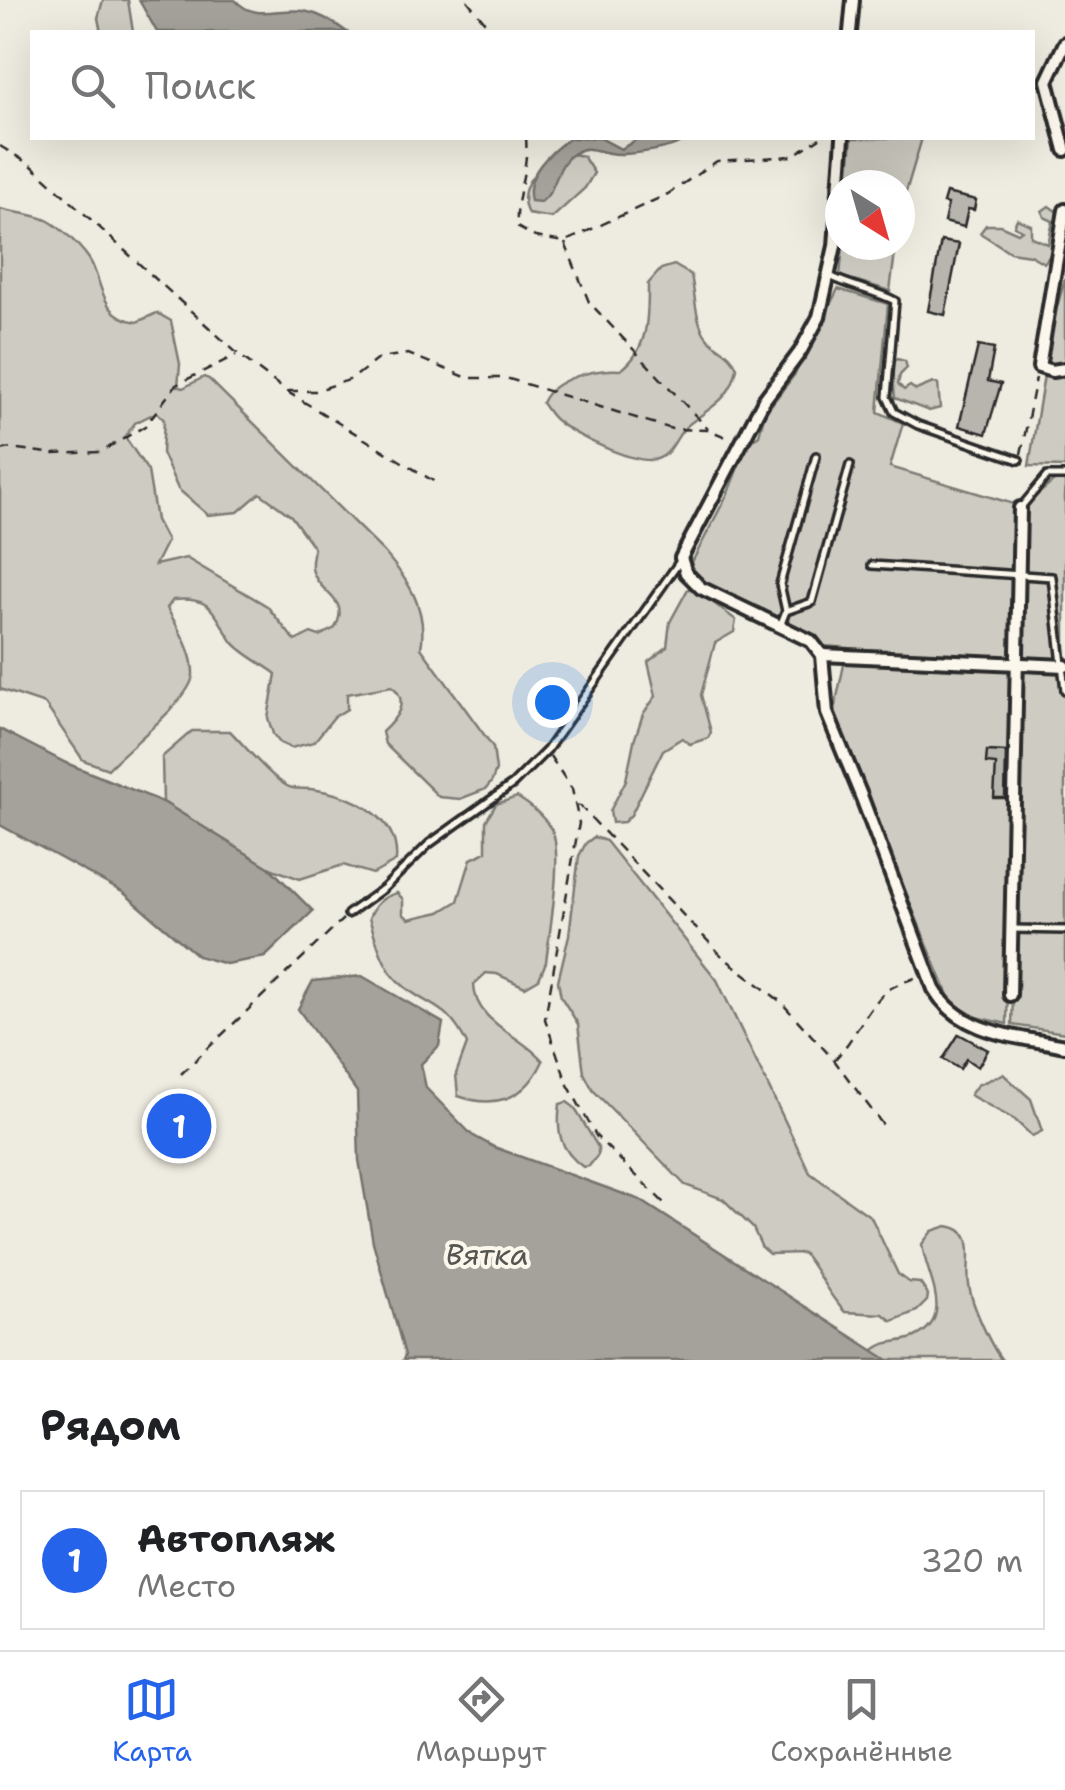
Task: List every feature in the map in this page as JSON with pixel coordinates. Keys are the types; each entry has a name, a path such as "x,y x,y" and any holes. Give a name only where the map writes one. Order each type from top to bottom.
{"street":[{"path":"850,30 852,0"},
{"path":"1065,43 1047,81 1065,150"},
{"path":"1035,79 1047,81"},
{"path":"843,140 830,276 819,317 800,352 764,400 682,558 686,573 702,588 810,640 822,656 827,714 942,1003 969,1024 1065,1046"},
{"path":"1065,210 1039,367 1065,369"},
{"path":"1010,995 1020,508"},
{"path":"822,656 1064,666"}],"lane":[{"path":"830,276 895,301 887,397 894,412 918,425 1019,460"},
{"path":"780,626 786,611 780,584 816,456"},
{"path":"786,611 812,602 850,464"},
{"path":"1020,508 1047,476 1065,476"},
{"path":"348,914 384,888 430,844 513,784 547,750 682,558"},
{"path":"872,565 1052,578 1065,690"},
{"path":"1012,929 1065,930"}],"path":[{"path":"467,0 491,30"},
{"path":"526,140 528,154 516,204 517,228 536,238 564,242 668,194 718,161 792,156 817,140"},
{"path":"0,146 31,166 238,354 286,391 435,482"},
{"path":"564,242 589,302 709,430"},
{"path":"0,450 101,452 145,426 176,385 238,354"},
{"path":"286,391 334,385 352,379 379,358 408,354 468,378 506,378 672,428 709,430 742,443"},
{"path":"1019,460 1039,367"},
{"path":"547,750 572,789 579,823 546,1019 566,1084 596,1136 664,1203"},
{"path":"577,804 722,957 780,1001 834,1060 886,1130"},
{"path":"181,1074 348,914"},
{"path":"834,1060 890,988 928,973"}],"shaded area":[{"path":"103,0 128,0 133,30 101,30 98,18"},
{"path":"852,140 921,140 912,170 849,170"},
{"path":"560,152 583,156 594,173 585,188 552,218 528,214 524,195 531,178"},
{"path":"1049,206 1060,214 1051,254 1044,263 1030,255 1010,252 980,233 986,225 1000,225 1018,233 1022,230 1014,226 1017,219 1031,225 1031,237 1048,244 1053,221 1044,217 1042,211"},
{"path":"0,209 42,218 66,233 89,258 106,301 117,315 137,322 157,313 171,321 180,364 178,386 183,388 204,377 209,379 384,552 401,573 419,608 421,648 493,747 496,770 486,789 460,799 439,797 385,744 382,732 397,716 401,704 392,686 347,694 347,709 334,717 314,742 291,748 280,743 268,718 276,674 235,645 210,608 186,599 173,600 167,608 191,658 190,685 170,710 108,769 83,760 45,704 0,689","holes":["157,412 164,420 162,453 178,489 208,515 238,512 260,493 291,516 314,548 312,566 317,580 337,603 339,618 335,628 295,641 267,606 186,558 155,565 167,541 156,520 148,471 125,437 135,423"]},
{"path":"842,260 894,260 890,291 840,276"},
{"path":"674,265 691,275 704,333 731,357 737,368 725,395 684,429 667,453 657,459 635,458 577,434 555,419 542,403 547,394 565,381 588,373 621,370 630,362 645,331 648,284 661,269"},
{"path":"1065,279 1065,467 1029,466 1053,321"},
{"path":"838,289 888,304 878,412 903,423 890,467 1017,505 1015,662 824,646 780,626 704,582 689,568 728,493 747,444 759,435 765,413 795,374"},
{"path":"897,359 905,361 907,368 898,384 904,390 910,386 916,390 938,384 940,408 929,411 895,398 892,364"},
{"path":"1065,480 1065,662 1024,662 1024,506 1054,481"},
{"path":"694,588 736,620 734,632 715,643 701,695 711,732 708,738 690,744 682,738 663,750 631,815 624,822 612,823 610,811 626,780 643,714 656,696 648,662 667,647 670,622 688,589"},
{"path":"845,660 1015,671 1007,1024 955,1012 833,716"},
{"path":"1023,667 1065,668 1065,1033 1012,1025"},
{"path":"192,731 230,731 287,786 341,796 370,810 390,831 396,861 373,874 343,865 300,879 270,868 163,802 162,757"},
{"path":"517,797 544,819 555,840 556,873 546,962 539,979 525,987 486,973 474,984 476,997 490,1019 543,1061 518,1093 485,1102 458,1096 456,1074 467,1044 452,1020 393,976 369,918 380,902 397,893 403,899 403,914 409,919 440,912 458,901 471,859 486,852 486,821 496,804"},
{"path":"594,837 606,841 717,980 810,1173 871,1217 898,1274 909,1282 920,1283 928,1295 917,1311 892,1321 883,1314 845,1312 803,1253 769,1254 753,1228 723,1199 685,1185 593,1090 584,1073 578,1024 561,997 558,981 569,935 579,856"},
{"path":"1003,1074 1031,1099 1042,1131 1032,1136 1015,1120 970,1095 977,1085"},
{"path":"567,1102 598,1147 598,1155 589,1166 575,1161 561,1140 560,1104"},
{"path":"947,1226 957,1229 967,1240 971,1293 982,1324 1002,1360 874,1360 871,1352 878,1347 915,1337 934,1318 935,1295 922,1244 932,1231"}],"water":[{"path":"139,0 235,0 259,12 310,12 344,30 156,30"},
{"path":"568,140 604,140 621,149 636,140 683,140 638,153 578,151 560,169 547,197 541,202 531,201 531,182 547,157"},
{"path":"0,729 66,763 163,802 270,868 313,911 265,957 226,964 198,956 124,893 0,825"},
{"name":"Вятка","path":"362,976 443,1023 439,1046 421,1064 426,1088 472,1135 494,1147 640,1200 888,1360 403,1360 405,1355 373,1242 359,1160 357,1092 298,1009 313,981"}],"building":[{"path":"946,193 976,200 974,210 968,209 964,227 944,222"},
{"path":"941,241 959,244 945,315 928,311"},
{"path":"978,346 994,349 988,381 1001,384 986,434 959,426"},
{"path":"987,751 1006,752 1005,798 994,798 996,764 986,763"},
{"path":"959,1034 988,1050 978,1067 966,1059 960,1069 943,1059"}],"place":[{"name":"Автопляж","path":"179,1126"}]}
